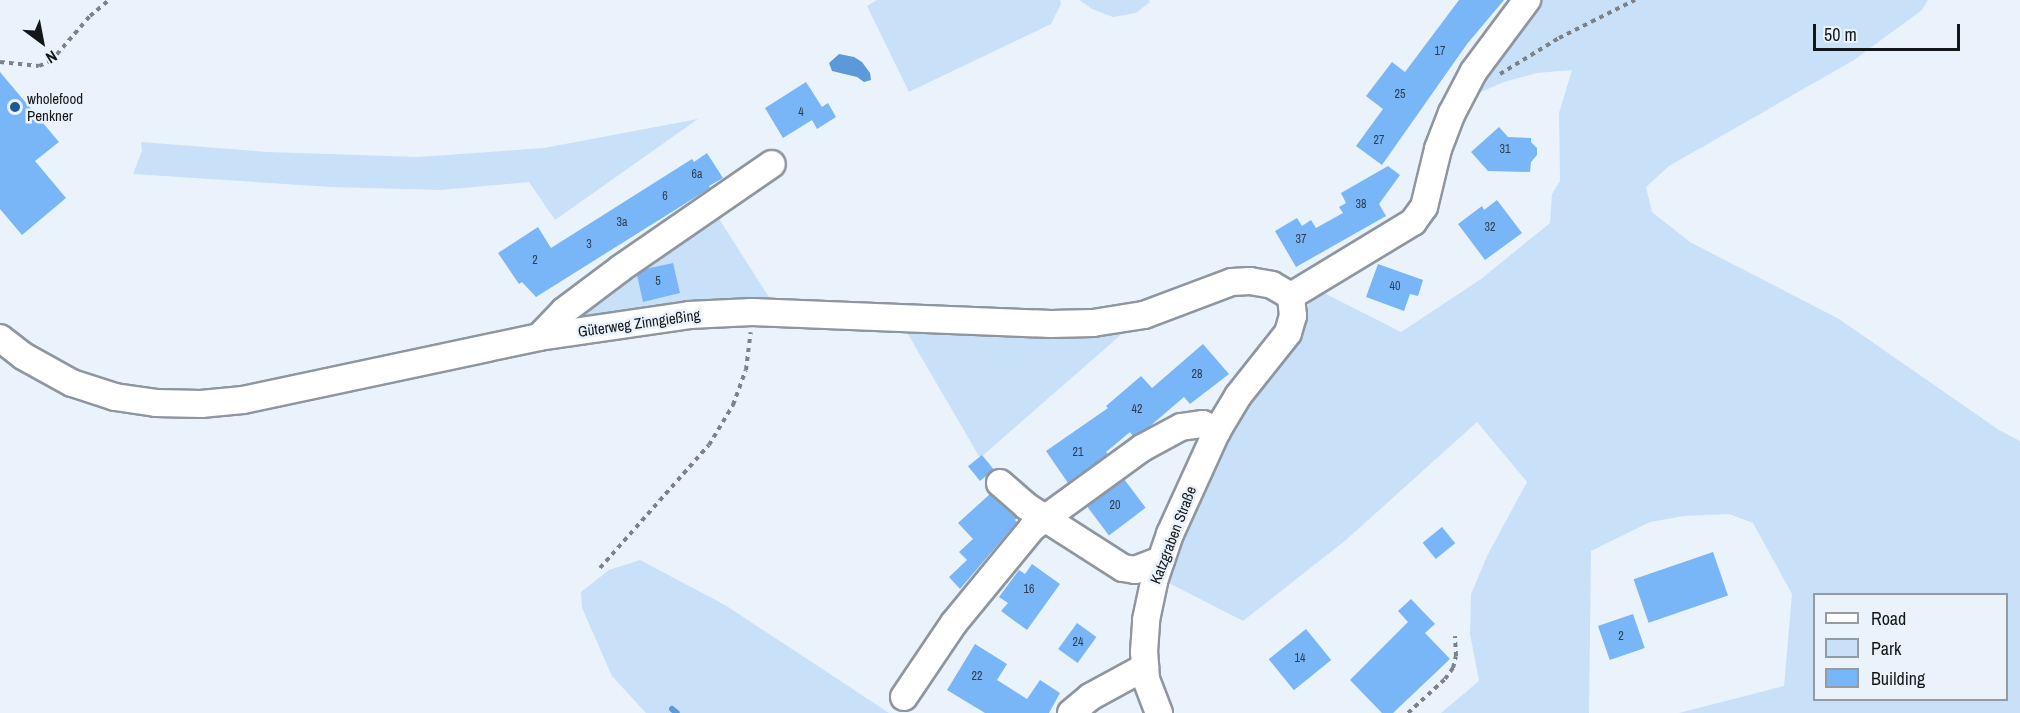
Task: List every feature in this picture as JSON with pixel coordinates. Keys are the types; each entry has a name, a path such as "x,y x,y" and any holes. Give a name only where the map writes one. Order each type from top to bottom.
{"street":[{"path":"1291,296 1413,222 1424,207 1438,149 1452,113 1474,71 1527,0"},
{"path":"539,337 564,311 621,268 772,164"},
{"name":"Güterweg Zinngießing","path":"0,338 24,356 72,383 115,397 156,403 201,404 255,398 539,337 688,315 752,312 1051,324 1093,323 1144,315 1232,282 1250,281 1272,285 1291,296"},
{"name":"Katzgraben Straße","path":"1159,713 1152,699 1145,667 1146,620 1161,560 1170,534 1217,431 1238,396 1288,333 1293,316 1291,296"},
{"path":"904,697 947,632 991,575 1032,528 1142,448 1181,427 1203,424 1217,431"},
{"path":"1000,483 1026,506 1124,568 1135,570 1161,560"},
{"path":"1071,713 1090,697 1145,667"}],"path":[{"path":"0,62 39,66 51,62 90,16 109,0"},
{"path":"1474,71 1488,77 1505,72 1559,38 1635,0"},
{"path":"600,568 710,445 733,405 746,370 752,312"},
{"path":"1408,713 1445,679 1453,668 1456,656 1455,636"}],"green space":[{"path":"877,0 1060,0 1061,4 1051,24 909,92 867,6"},
{"path":"1079,0 1149,0 1150,2 1136,13 1113,17 1092,9"},
{"path":"1536,0 1928,0 1922,10 1854,60 1669,166 1646,187 1652,212 1690,242 1839,319 1999,430 2020,441 2020,713 1679,713 1784,686 1792,594 1753,523 1729,514 1684,516 1650,522 1591,551 1589,713 1441,713 1479,681 1470,634 1471,594 1488,554 1527,482 1477,422 1346,540 1243,621 1163,580 1229,426 1303,325 1306,309 1318,290 1401,332 1481,279 1550,223 1552,194 1560,181 1559,113 1572,70 1537,73 1504,82 1471,96"},
{"path":"698,119 555,220 529,182 441,190 331,187 133,174 142,151 141,142 268,152 418,157 544,148"},
{"path":"714,211 774,305 570,323 579,311"},
{"path":"902,324 1131,326 980,458"},
{"path":"640,560 725,605 889,713 646,713 612,676 582,608 581,592 609,570"}],"water":[{"path":"839,54 854,57 862,62 870,73 871,80 864,82 857,77 832,71 829,63"}],"building":[{"path":"1459,0 1504,0 1467,44 1382,165 1356,146 1383,109 1366,96 1392,62 1405,72"},
{"path":"0,72 59,142 35,161 66,198 22,235 0,209"},
{"path":"806,82 822,107 828,103 836,117 817,129 812,120 783,138 765,108"},
{"path":"1499,127 1508,137 1531,138 1531,142 1537,148 1537,155 1531,162 1530,172 1488,171 1471,152"},
{"path":"707,153 723,178 536,297 522,282 519,284 498,253 538,227 551,248 692,159 694,162"},
{"path":"1388,166 1400,175 1379,204 1386,216 1296,267 1275,231 1297,218 1302,226 1311,220 1316,228 1343,213 1339,207 1346,203 1341,193"},
{"path":"1497,200 1522,233 1485,260 1458,224 1482,206 1484,210"},
{"path":"673,263 680,293 643,302 637,275 645,269"},
{"path":"1378,264 1423,280 1418,296 1410,294 1404,311 1366,297"},
{"path":"1203,344 1229,374 1190,404 1184,397 1149,427 1133,436 1130,432 1106,452 1108,454 1068,483 1046,451 1108,408 1106,406 1141,376 1152,388"},
{"path":"982,455 994,470 980,481 968,466"},
{"path":"1124,479 1146,508 1109,535 1087,507"},
{"path":"990,494 1017,518 1015,520 1017,522 960,589 949,577 967,560 959,552 973,539 958,523"},
{"path":"1442,527 1455,543 1436,559 1423,543"},
{"path":"1713,552 1728,595 1649,623 1634,579"},
{"path":"1032,564 1060,584 1027,630 1001,611 1008,603 999,597 1019,570 1025,574"},
{"path":"1411,599 1435,624 1425,633 1450,659 1393,713 1382,713 1350,680 1408,622 1398,611"},
{"path":"1633,614 1645,648 1610,660 1598,626"},
{"path":"1077,623 1096,637 1078,663 1058,649"},
{"path":"1306,629 1331,660 1294,690 1269,659"},
{"path":"975,644 1007,664 997,680 1027,699 1040,680 1060,693 1049,713 985,713 947,690"}],"waterway":[{"path":"672,709 677,713"}],"place":[{"name":"wholefood Penkner","path":"15,107"}]}
